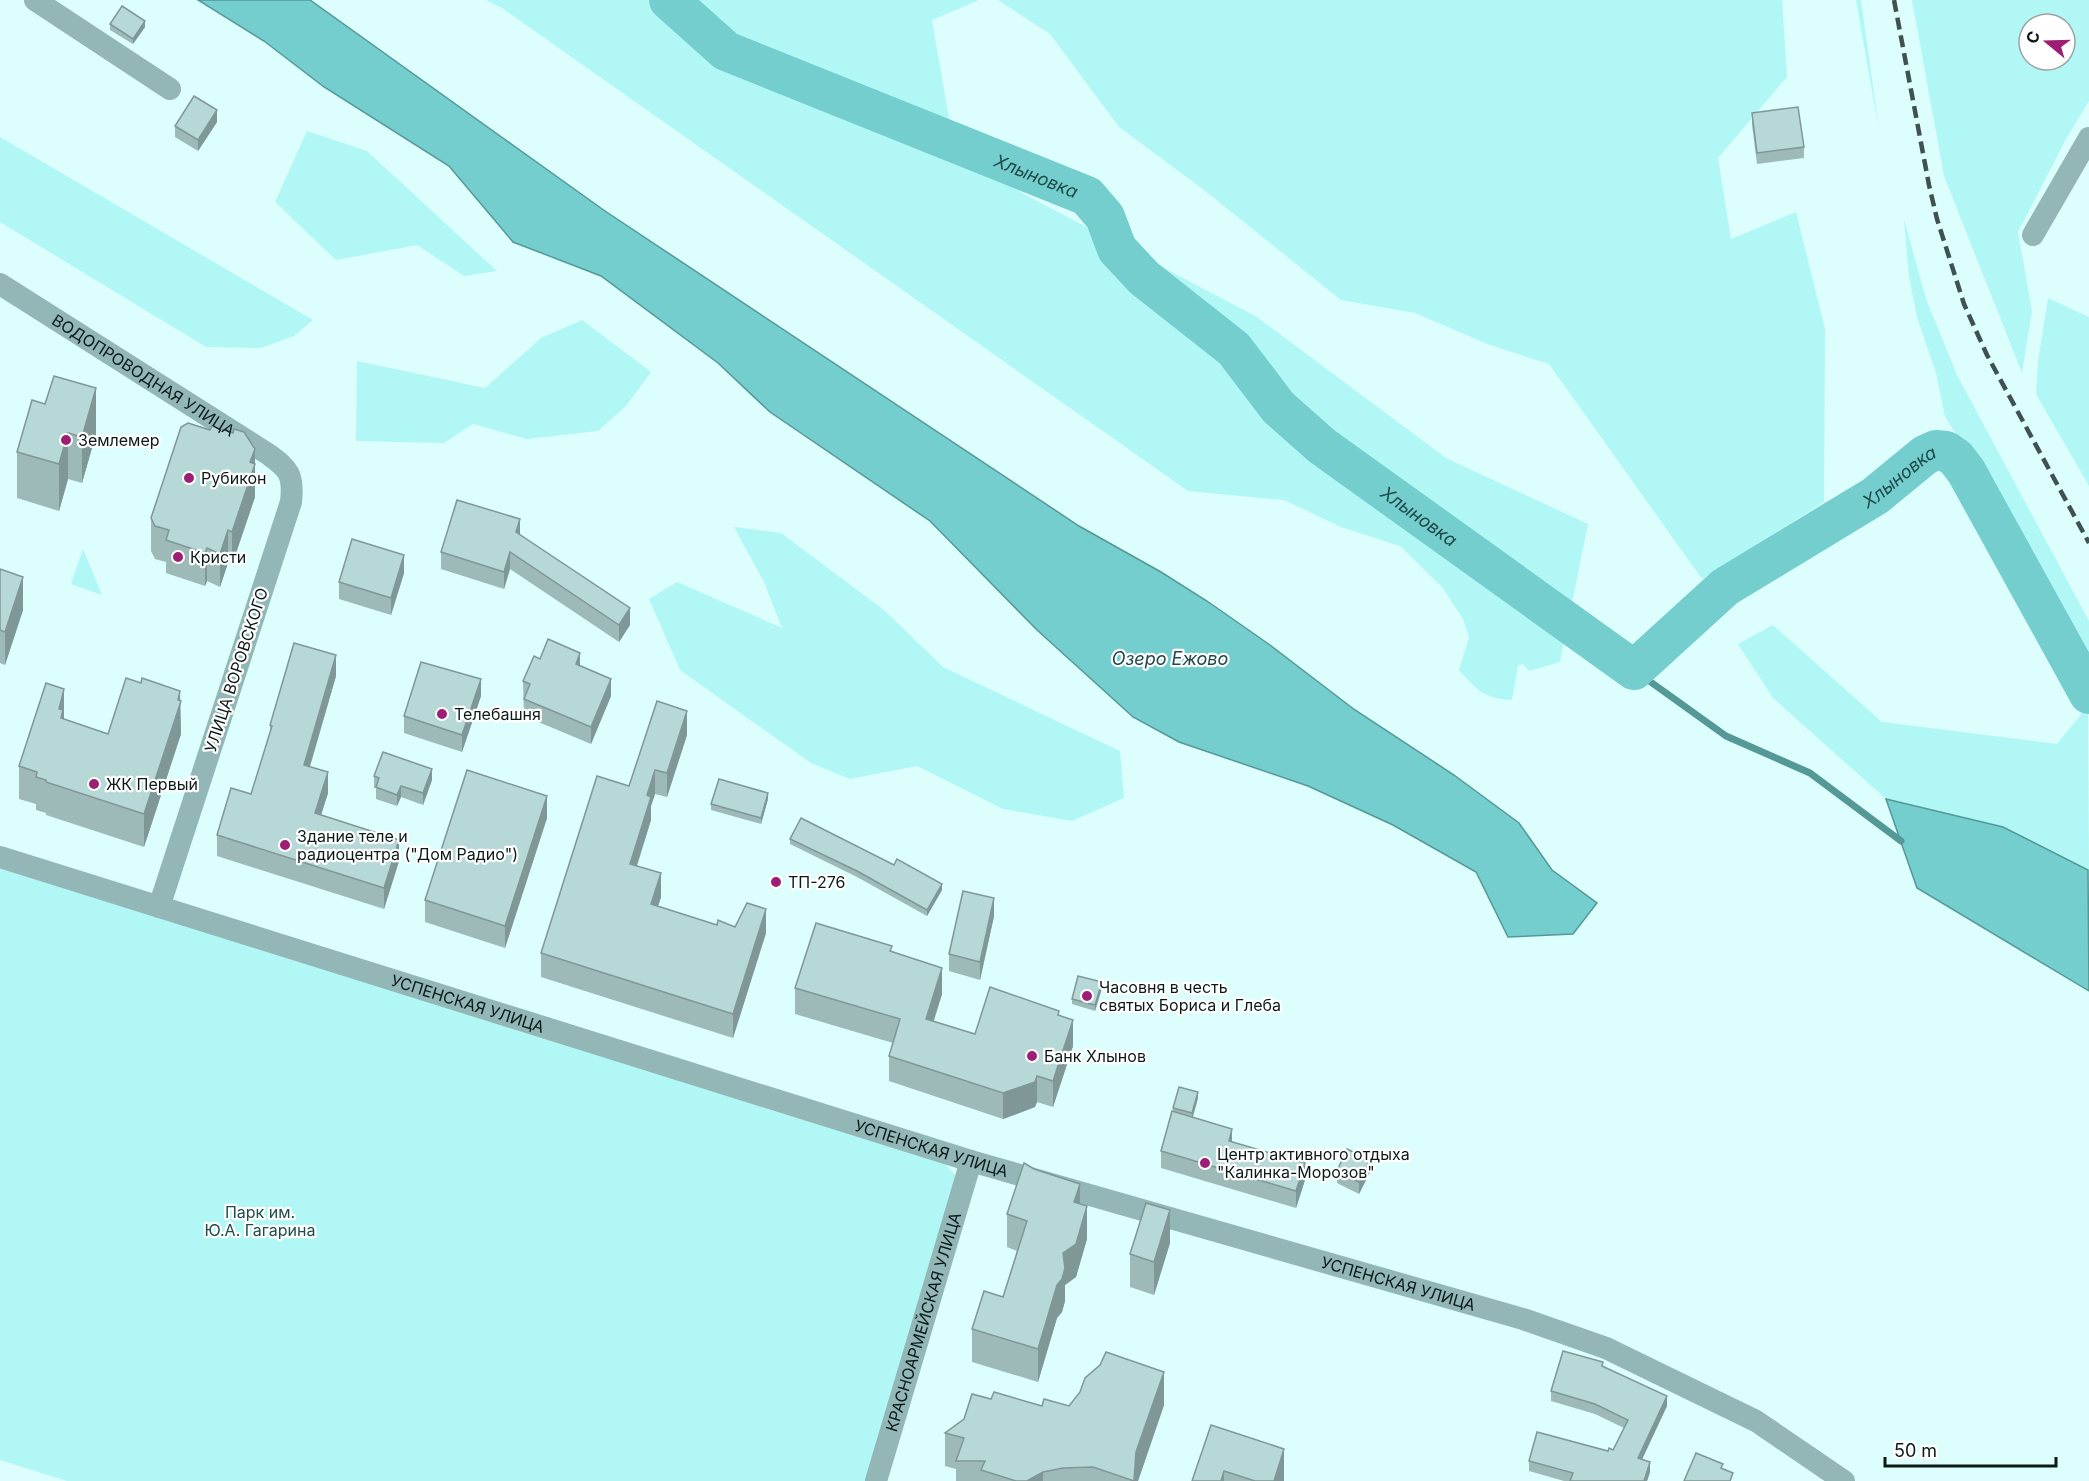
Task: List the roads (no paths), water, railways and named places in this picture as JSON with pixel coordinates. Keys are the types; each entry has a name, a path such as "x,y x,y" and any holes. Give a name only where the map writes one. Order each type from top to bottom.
{"street":[{"path":"35,0 170,89"},
{"path":"2033,235 2089,138"},
{"name":"ВОДОПРОВОДНАЯ УЛИЦА","path":"0,284 286,467"},
{"name":"УЛИЦА ВОРОВСКОГО","path":"159,907 291,502 293,484 286,467"},
{"name":"УСПЕНСКАЯ УЛИЦА","path":"0,857 971,1161 1522,1319 1574,1336 1606,1348 1756,1421 1844,1481"},
{"name":"КРАСНОАРМЕЙСКАЯ УЛИЦА","path":"876,1481 971,1161"}],"water":[{"name":"Озеро Ежово","path":"198,0 310,0 605,211 1079,526 1161,572 1270,645 1355,710 1454,775 1519,823 1552,870 1597,903 1573,934 1508,937 1476,872 1393,825 1308,786 1179,742 1133,717 1037,630 930,521 770,412 718,363 601,276 513,242 449,166 324,87 264,41"},
{"path":"1886,799 2003,827 2088,870 2089,991 1917,888"}],"waterway":[{"name":"Хлыновка","path":"669,0 726,51 1087,196 1105,217 1117,249 1144,278 1234,349 1278,407 1322,446 1634,670 1725,587 1875,496 1925,455 1936,450 1946,451 1956,458 1966,471 2089,694"},
{"path":"1634,670 1726,736 1810,773 1901,841"}],"railway":[{"path":"1894,0 1929,185 1937,219 1964,304 1987,355 2089,543"}],"place":[{"name":"Землемер","path":"66,440"},
{"name":"Рубикон","path":"189,478"},
{"name":"Кристи","path":"178,557"},
{"name":"Телебашня","path":"442,714"},
{"name":"ЖК Первый","path":"94,784"},
{"name":"Здание теле и радиоцентра (\"Дом Радио\")","path":"285,845"},
{"name":"ТП-276","path":"776,882"},
{"name":"Часовня в честь святых Бориса и Глеба","path":"1087,996"},
{"name":"Банк Хлынов","path":"1032,1056"},
{"name":"Центр активного отдыха \"Калинка-Морозов\"","path":"1205,1163"}],"park label":[{"name":"Парк им. Ю.А. Гагарина","path":"260,1221"}]}
